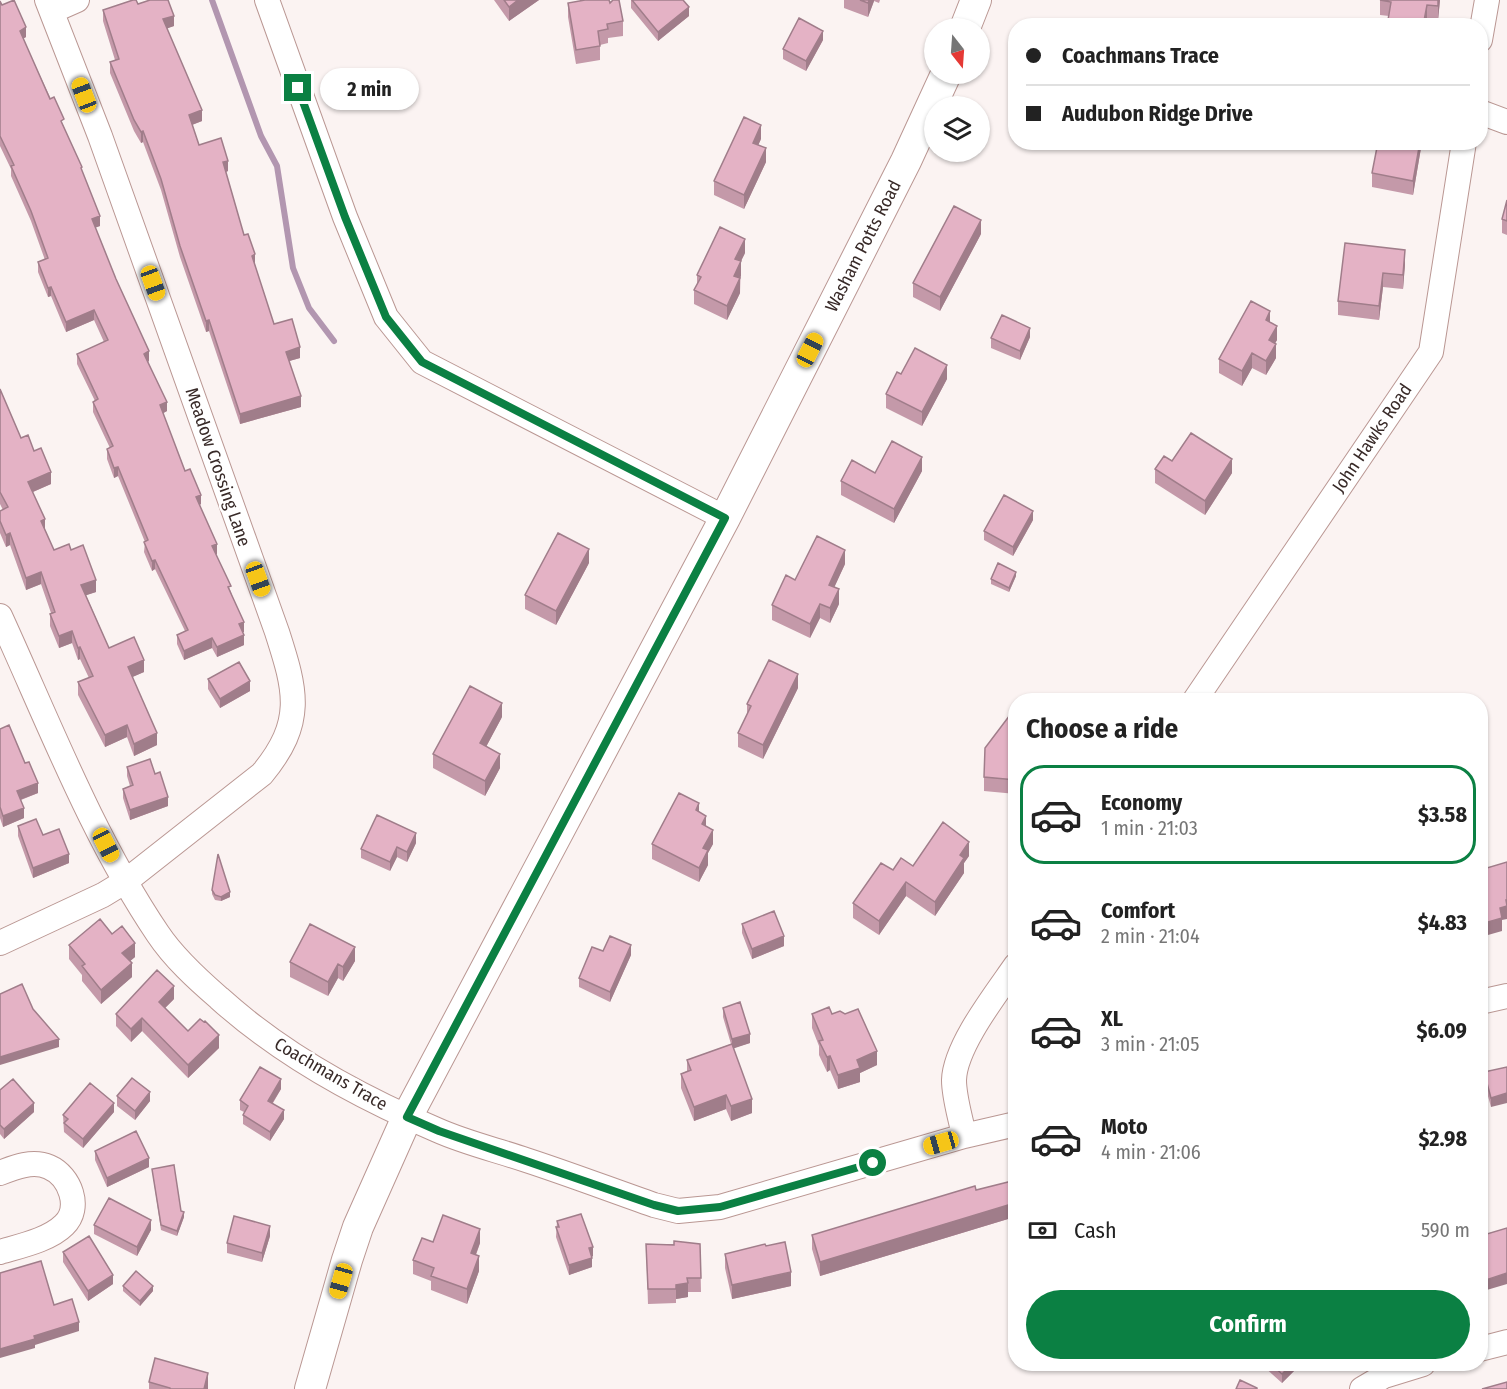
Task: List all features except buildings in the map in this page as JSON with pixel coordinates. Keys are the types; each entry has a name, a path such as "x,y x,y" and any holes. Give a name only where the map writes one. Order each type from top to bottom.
{"street":[{"path":"49,6 77,0"},
{"path":"267,0 345,217 386,317 422,362 725,518"},
{"path":"969,18 976,0"},
{"path":"1484,18 1487,0"},
{"name":"Meadow Crossing Lane","path":"0,943 103,895 126,881 262,774 276,758 293,715 294,693 290,670 277,632 100,136 49,6"},
{"name":"Washam Potts Road","path":"310,1389 358,1227 407,1117 725,518 906,161 941,84"},
{"path":"1488,115 1507,122"},
{"name":"John Hawks Road","path":"1200,693 1431,351 1463,150"},
{"name":"Coachmans Trace","path":"0,616 89,812 126,881 159,935 179,959 241,1018 291,1055 329,1078 439,1131 654,1205 678,1211 720,1207 964,1136 1008,1126"},
{"path":"964,1136 954,1082 959,1058 968,1038 1008,977"},
{"path":"1488,1000 1507,996"},
{"path":"0,1173 32,1163 50,1167 68,1185 73,1199 71,1214 64,1225 39,1240 0,1252"},
{"path":"1488,1347 1507,1342"},
{"path":"1362,1389 1384,1376 1400,1371"}],"waterway":[{"path":"212,0 261,136 277,166 293,268 309,308 334,341"}],"route":[{"path":"298,88 345,217 386,317 422,362 725,518 407,1117 439,1131 654,1205 678,1211 720,1207 873,1163"}]}
